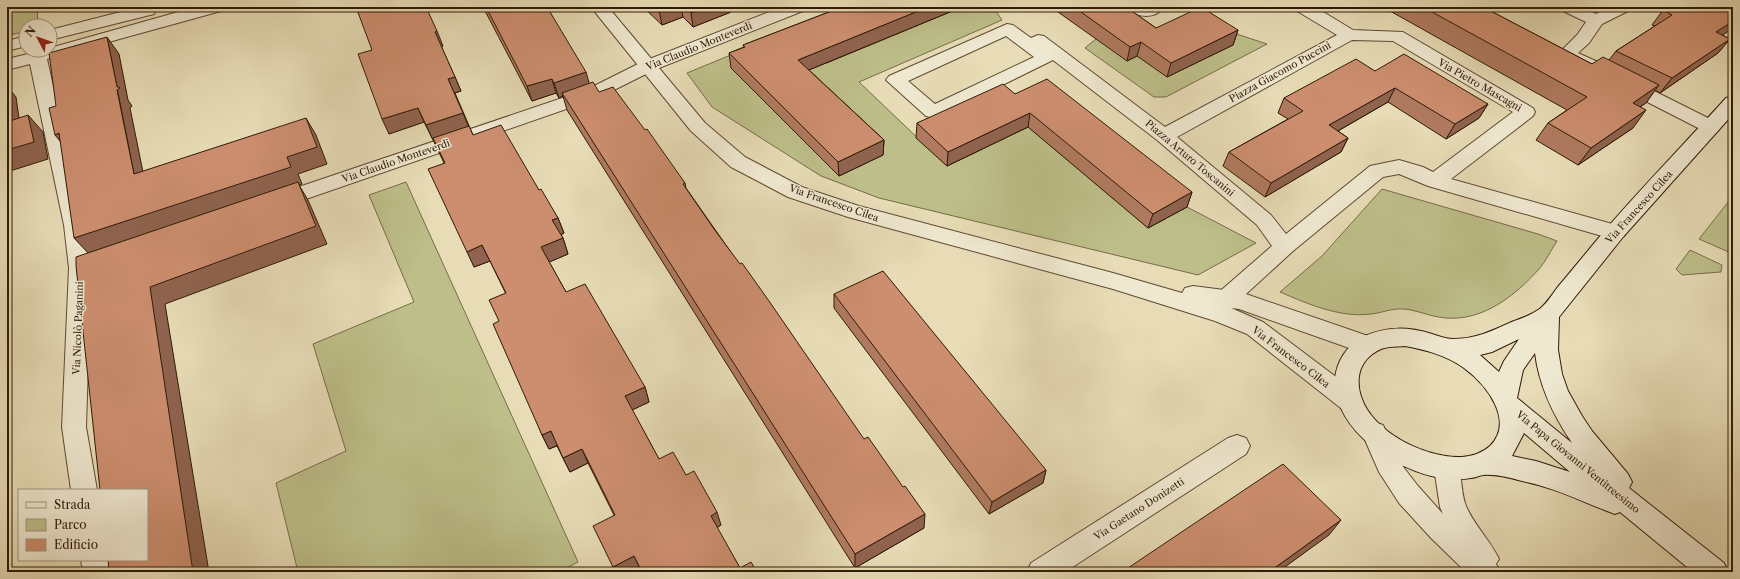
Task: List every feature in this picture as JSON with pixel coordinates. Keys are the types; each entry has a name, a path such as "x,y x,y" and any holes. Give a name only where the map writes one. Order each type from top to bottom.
{"street":[{"path":"58,33 159,7"},
{"path":"58,43 215,7"},
{"name":"Via Francesco Cilea","path":"599,7 698,127 738,162 796,192 854,212 1113,281 1222,314 1255,328 1351,402"},
{"name":"Via Claudio Monteverdi","path":"261,207 592,94 648,66 797,7"},
{"path":"1136,7 1144,12 1156,7"},
{"name":"Piazza Giacomo Puccini","path":"1303,7 1349,34"},
{"path":"1570,7 1596,20"},
{"path":"1622,7 1596,20 1583,39 1560,50 1711,127"},
{"path":"1007,29 1024,42 1046,58 933,112 895,80 1007,29"},
{"name":"Piazza Giacomo Puccini","path":"1164,136 1349,34"},
{"name":"Via Pietro Mascagni","path":"1349,34 1396,36 1526,112 1435,181"},
{"name":"Piazza Arturo Toscanini","path":"1024,42 1034,38 1164,136 1264,220 1284,247"},
{"path":"7,46 18,47"},
{"path":"7,65 18,58"},
{"name":"Via Nicolò Paganini","path":"35,58 74,225 88,266 74,427 84,489"},
{"name":"Via Francesco Cilea","path":"1507,402 1512,368 1548,315 1616,232 1733,102"},
{"path":"1226,299 1284,247 1377,171 1399,167 1416,172 1435,181 1616,232"},
{"name":"Via Francesco Cilea","path":"1113,281 1240,301 1366,345"},
{"path":"1548,315 1547,355 1554,388 1576,431 1647,517"},
{"name":"Via Francesco Cilea","path":"1451,349 1484,345 1548,315"},
{"path":"1405,337 1428,341 1451,349 1473,362 1491,378 1507,402 1513,431 1504,450 1486,464 1468,468 1447,468 1421,462 1395,450 1374,433 1360,418 1351,402 1347,385 1348,369 1355,356 1366,345 1384,339 1405,337"},
{"name":"Via Papa Giovanni Ventitreesimo","path":"1507,402 1714,572"},
{"path":"1374,433 1398,481 1407,493 1420,508 1486,572"},
{"name":"Via Gaetano Donizetti","path":"1041,572 1237,446"},
{"name":"Via Papa Giovanni Ventitreesimo","path":"1486,464 1541,473 1589,489 1647,517"},
{"path":"1447,468 1453,507 1493,572"},
{"path":"95,561 97,572"}],"green space":[{"path":"7,7 37,7 38,18 18,18 18,33 7,36"},
{"path":"847,7 827,63 962,7 993,7 1002,20 859,82 947,166 1028,127 1148,228 1187,207 1256,243 1198,275 879,198 821,176 712,107 687,73"},
{"path":"1197,21 1267,44 1166,97 1154,97 1085,48 1096,39"},
{"path":"406,182 578,562 559,572 298,572 276,483 346,451 313,344 414,302 369,195"},
{"path":"1382,189 1538,234 1557,241 1539,269 1509,297 1485,311 1460,318 1446,318 1404,309 1395,309 1371,314 1348,314 1324,309 1280,292 1322,256"},
{"path":"1733,196 1733,249 1731,253 1699,239"},
{"path":"1690,250 1722,265 1721,272 1682,275 1676,269"}],"building":[{"path":"356,7 426,7 437,31 435,32 455,77 448,79 463,113 426,125 418,108 382,119 358,54 372,50"},
{"path":"486,7 547,7 586,72 554,83 552,79 527,86"},
{"path":"655,7 668,7 659,10"},
{"path":"685,7 705,7 691,13"},
{"path":"842,7 928,7 798,60 884,140 838,162 729,53 745,47 743,45"},
{"path":"1074,7 1126,7 1156,28 1201,7 1238,30 1171,63 1141,42 1130,47"},
{"path":"1423,7 1483,7 1592,64 1603,57 1659,85 1633,103 1646,110 1591,148 1548,123 1587,97"},
{"path":"1668,7 1733,7 1733,21 1716,32 1730,39 1672,78 1616,51 1672,15 1663,10"},
{"path":"107,37 117,87 120,88 117,90 134,174 306,118 317,147 287,157 291,167 74,238 59,133 55,135 49,108 56,106 50,58 58,58 58,51"},
{"path":"1404,54 1488,104 1455,124 1395,88 1329,125 1348,138 1271,183 1229,152 1303,111 1284,98 1356,59 1375,71"},
{"path":"1047,79 1192,192 1153,214 1030,113 948,152 917,123 1003,84 1015,94"},
{"path":"593,82 599,92 613,87 645,130 647,129 685,183 683,184 714,229 740,264 742,263 864,439 868,437 903,487 905,486 925,514 855,554 562,93"},
{"path":"28,115 34,142 7,150 7,122"},
{"path":"501,125 539,190 541,189 558,218 552,220 563,238 541,247 566,292 585,284 645,387 625,396 659,459 673,452 686,475 694,471 717,512 711,516 740,568 751,562 757,572 642,572 634,556 613,567 593,526 615,515 582,449 563,458 551,431 542,435 493,324 499,321 489,300 506,293 482,245 467,252 428,169 445,163 433,138 469,126 473,135"},
{"path":"298,182 316,226 150,287 193,572 109,572 108,561 148,561 148,489 100,489 76,257"},
{"path":"883,271 1046,470 992,502 834,294"},
{"path":"1283,464 1341,520 1269,572 1122,572"}]}
